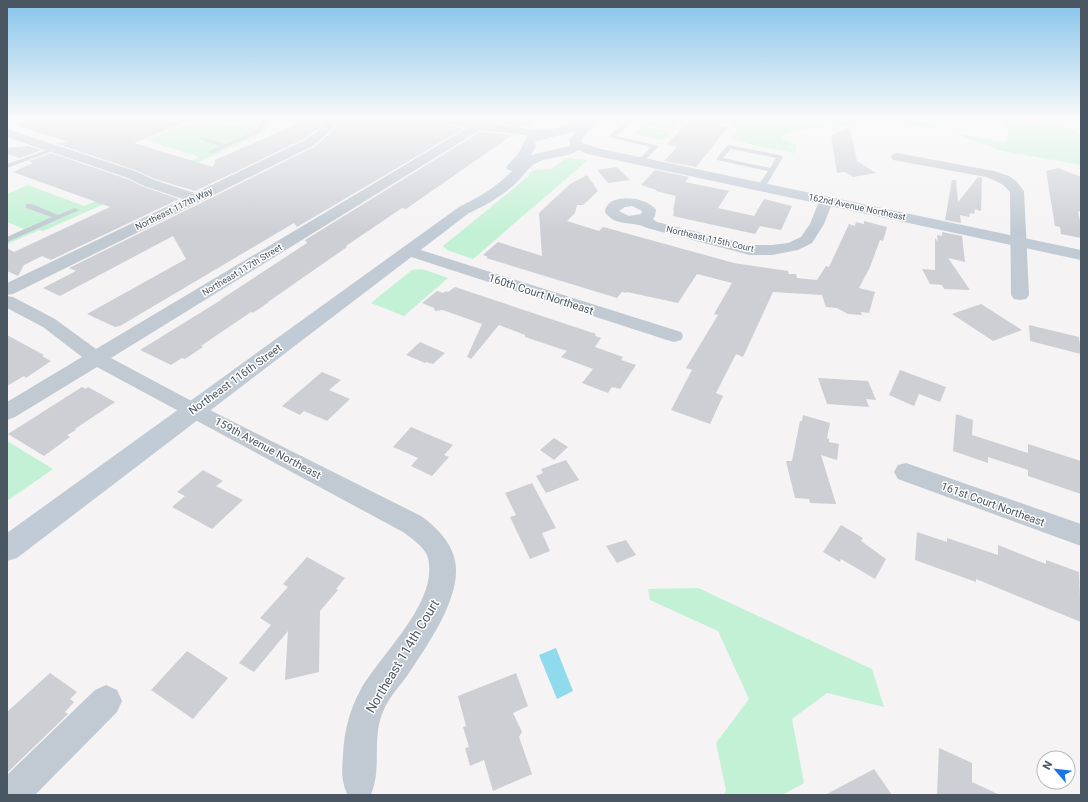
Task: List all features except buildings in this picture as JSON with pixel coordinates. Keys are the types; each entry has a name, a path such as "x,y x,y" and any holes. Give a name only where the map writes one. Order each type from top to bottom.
{"street":[{"path":"79,156 133,175 149,183 195,198"},
{"name":"Northeast 117th Way","path":"7,290 279,156"},
{"name":"Northeast 117th Street","path":"7,412 428,156"},
{"name":"Northeast 116th Street","path":"464,210 473,198 519,162 523,156"},
{"name":"Northeast 116th Street","path":"7,549 464,210 484,201 532,160 545,156"},
{"name":"162nd Avenue Northeast","path":"603,156 637,161"},
{"name":"162nd Avenue Northeast","path":"617,156 1081,255"},
{"path":"897,157 989,174 1004,179 1012,184 1017,191 1020,295"},
{"name":"Northeast 115th Court","path":"641,219 652,225 750,250 772,250 792,247 807,240 826,201"},
{"name":"160th Court Northeast","path":"408,251 674,336"},
{"name":"159th Avenue Northeast","path":"7,301 49,323 96,358 412,524 430,537 440,553"},
{"name":"161st Court Northeast","path":"906,472 1081,535"},
{"name":"Northeast 114th Court","path":"359,782 360,729 371,702 433,608 442,587 443,571 440,553"},
{"path":"11,795 106,701"}],"lane":[{"path":"7,166 33,156"},
{"path":"637,161 643,156"},
{"path":"721,156 719,159 771,170"},
{"path":"761,187 780,157 777,156"},
{"path":"30,206 58,217"},
{"path":"7,240 74,210"}],"green space":[{"path":"197,156 211,156 159,180 153,177 199,157"},
{"path":"1033,156 1081,156 1081,165"},
{"path":"566,158 588,160 473,259 447,250 443,246 529,176 530,173 536,170 552,169"},
{"path":"28,185 84,206 126,188 134,191 43,231 39,230 7,244 7,237 24,229 7,222 7,194"},
{"path":"422,269 448,278 404,316 371,303 412,270"},
{"path":"7,441 53,469 7,501"},
{"path":"698,588 872,669 884,707 827,693 792,719 804,783 782,795 724,795 726,790 716,743 749,699 718,631 650,600 648,589"}],"water":[{"path":"556,648 573,691 557,699 539,655"}]}
